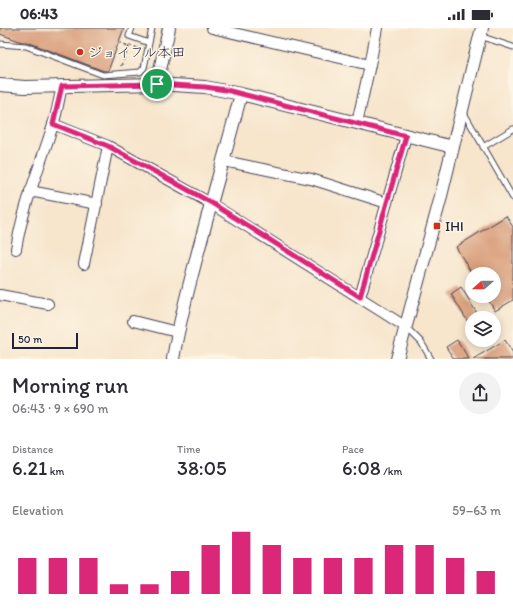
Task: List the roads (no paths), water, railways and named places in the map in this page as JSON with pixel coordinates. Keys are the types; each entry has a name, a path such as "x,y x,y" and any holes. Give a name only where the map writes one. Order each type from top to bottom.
{"street":[{"path":"157,84 169,28"},
{"path":"212,28 370,65"},
{"path":"356,123 377,28"},
{"path":"398,359 453,148 481,32"},
{"path":"0,85 19,87 157,84 205,87 241,94 453,148"},
{"path":"16,248 19,229 30,191 53,124 62,86"},
{"path":"173,359 177,332 210,202 224,160 241,94"},
{"path":"53,124 108,146 210,202 406,326"},
{"path":"360,297 406,136"},
{"path":"84,264 108,146"},
{"path":"224,160 311,179 387,203"},
{"path":"30,191 97,204"},
{"path":"0,295 48,304"},
{"path":"133,321 177,332"}],"lane":[{"path":"132,28 129,36 149,43"},
{"path":"0,44 26,46 103,74 143,71 152,28"},
{"path":"481,32 513,47"},
{"path":"462,110 513,198"},
{"path":"483,147 513,129"},
{"path":"406,326 421,342 431,359"}],"place":[{"name":"ジョイフル本田","path":"80,52"},
{"name":"IHI","path":"437,226"}]}
